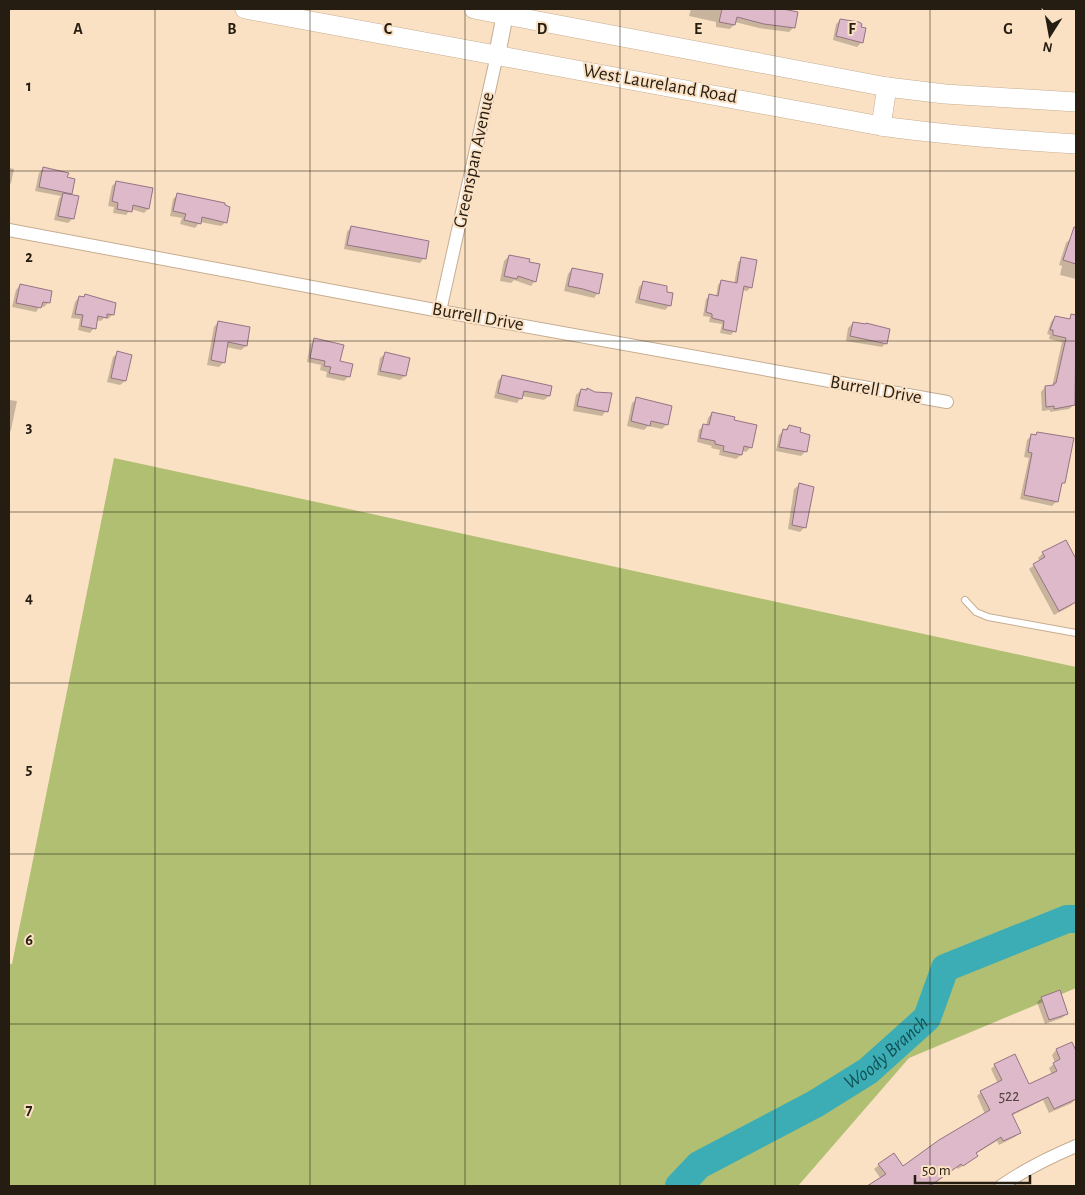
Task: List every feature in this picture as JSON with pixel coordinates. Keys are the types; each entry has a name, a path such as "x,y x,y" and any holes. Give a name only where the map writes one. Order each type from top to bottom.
{"main road":[{"name":"West Laureland Road","path":"245,9 881,126 934,133 1076,144"},
{"name":"West Laureland Road","path":"474,9 505,12 887,87 945,94 1076,102"},
{"path":"881,126 887,87"}],"street":[{"name":"Greenspan Avenue","path":"440,311 505,12"},
{"name":"Burrell Drive","path":"9,230 440,311 947,402"},
{"path":"1001,1186 1015,1176 1076,1146"}],"lane":[{"path":"965,600 976,612 988,617 1076,633"}],"green space":[{"path":"114,458 1076,667 1076,988 909,1058 798,1186 9,1186 9,964 12,964"}],"building":[{"path":"722,9 783,9 798,12 795,28 764,24 737,17 735,25 719,22"},
{"path":"840,19 859,22 862,24 861,27 866,28 863,43 836,36"},
{"path":"43,167 69,173 67,177 75,179 72,194 39,187"},
{"path":"116,181 153,188 149,209 133,205 132,212 117,209 118,203 112,201"},
{"path":"63,193 79,196 74,219 58,216"},
{"path":"177,193 225,203 225,205 230,207 227,223 202,217 201,224 184,220 186,214 173,211"},
{"path":"351,226 429,241 426,259 347,245"},
{"path":"1074,227 1076,227 1076,264 1063,260"},
{"path":"509,255 530,259 529,262 540,264 536,282 518,276 517,279 504,276"},
{"path":"741,257 757,260 752,288 744,286 736,332 723,329 724,321 712,318 712,314 706,312 709,294 718,296 721,280 737,283"},
{"path":"572,268 603,274 599,294 568,286"},
{"path":"643,281 667,286 667,292 673,293 671,306 639,299"},
{"path":"20,284 52,291 50,303 43,302 41,308 16,303"},
{"path":"85,294 116,303 114,315 107,314 107,318 98,316 96,329 81,326 83,315 75,314 79,296 84,297"},
{"path":"1071,314 1076,315 1075,405 1054,409 1054,406 1046,407 1045,386 1056,383 1066,338 1053,335 1053,330 1050,330 1055,316 1070,319"},
{"path":"218,321 250,327 247,346 228,342 225,363 211,360"},
{"path":"853,322 890,329 887,344 850,336"},
{"path":"314,338 344,345 340,361 353,364 350,377 329,373 331,367 324,366 325,361 310,358"},
{"path":"117,351 132,355 126,381 111,378"},
{"path":"385,352 410,358 406,376 380,371"},
{"path":"502,375 552,386 550,396 524,391 522,399 498,393"},
{"path":"587,388 595,392 612,393 608,412 577,406 581,389 587,390"},
{"path":"636,397 672,406 668,425 651,421 650,426 631,421"},
{"path":"712,412 735,417 734,420 757,425 752,448 744,446 742,455 723,451 724,446 715,444 715,441 700,438 703,424 709,425"},
{"path":"789,425 801,428 800,432 810,435 807,452 779,447 783,429 787,430"},
{"path":"1037,432 1074,438 1065,483 1062,483 1058,502 1024,495 1032,453 1028,452 1031,434 1036,435"},
{"path":"799,483 814,487 806,528 792,525"},
{"path":"1066,540 1076,559 1076,602 1059,611 1033,564 1045,557 1042,552"},
{"path":"1060,990 1068,1014 1049,1020 1041,997"},
{"path":"1072,1042 1076,1051 1076,1099 1054,1109 1048,1097 1012,1114 1021,1133 1003,1141 1001,1137 976,1153 978,1156 963,1166 961,1164 930,1186 867,1186 886,1174 878,1164 894,1153 903,1166 939,1140 990,1110 980,1091 1002,1080 994,1064 1015,1054 1029,1084 1057,1071 1053,1063 1060,1059 1056,1049"}],"waterway":[{"name":"Woody Branch","path":"679,1186 699,1165 815,1104 868,1071 927,1018 945,968 1067,919 1076,919"}]}
